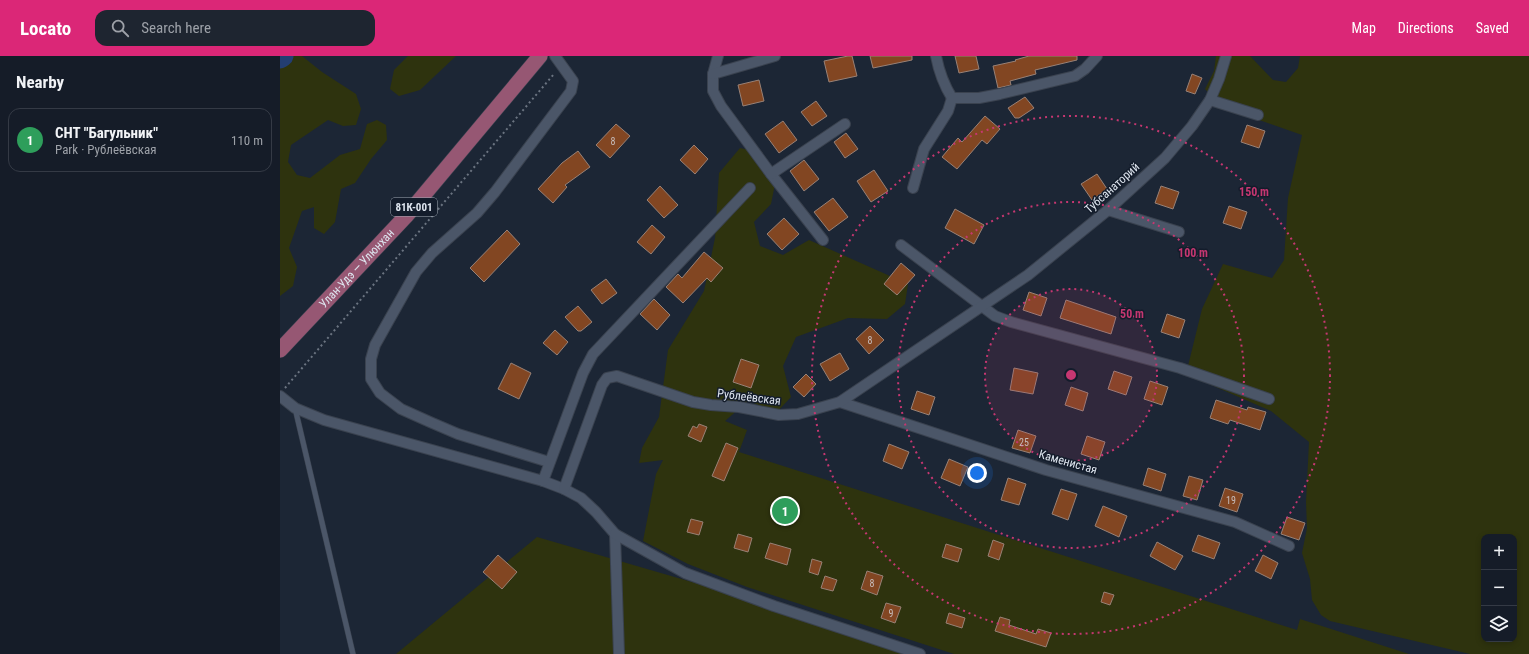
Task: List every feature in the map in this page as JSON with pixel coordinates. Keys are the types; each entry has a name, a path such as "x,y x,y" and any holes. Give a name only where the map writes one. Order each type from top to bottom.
{"main road":[{"name":"Улан-Удэ — Улюнхан","path":"280,350 407,215 540,56"}],"street":[{"path":"549,462 458,434 401,409 380,393 371,379 371,359 375,345 416,272 432,253 476,213 495,192 571,91 573,81 555,56"},
{"path":"718,56 713,74 713,91 721,106 771,174 823,240"},
{"path":"713,74 775,56"},
{"path":"913,188 924,150 948,111 952,98 944,85 938,69 936,56"},
{"path":"952,98 979,98 1075,76 1085,69 1096,56"},
{"name":"Тубсанаторий","path":"981,307 1028,275 1108,210 1165,158 1192,126 1210,100 1219,79 1225,56"},
{"path":"1210,100 1258,115"},
{"path":"771,174 845,124"},
{"path":"542,481 583,373 593,354 750,188"},
{"path":"1108,210 1179,232"},
{"path":"901,245 981,307 995,316 1011,322 1180,368 1269,398"},
{"name":"Рублеёвская","path":"564,489 602,385 607,378 617,376 693,402 739,407 779,415 798,414 840,402 981,307"},
{"path":"283,392 295,408 324,420 542,481 564,489 581,498 596,512 615,534 686,573 774,606 920,654"},
{"name":"Каменистая","path":"840,402 1046,470 1235,522 1289,546"},
{"path":"615,534 619,654"}],"lane":[{"path":"295,408 353,654"}],"path":[{"path":"283,392 562,64"}],"green space":[{"path":"280,56 302,56 322,72 356,94 361,109 356,125 343,126 328,120 291,145 288,162 297,175 310,178 340,155 360,149 367,124 377,120 386,125 387,140 371,159 355,183 341,189 335,222 324,234 314,228 314,207 302,211 289,248 297,267 293,286 280,296"},
{"path":"408,56 456,56 420,90 399,96 390,89 394,70"},
{"path":"1216,56 1250,56 1273,80 1286,82 1298,68 1300,56 1529,56 1529,654 1470,654 1330,621 1321,615 1312,600 1310,579 1302,553 1307,528 1306,502 1309,442 1271,411 1186,374 1202,309 1223,264 1272,278 1284,260 1288,198 1302,135 1222,107 1205,89 1214,71"},
{"path":"740,148 758,152 777,174 771,204 754,222 760,246 783,255 809,240 908,284 905,304 887,319 848,318 796,337 783,366 791,397 777,412 748,401 725,421 747,430 739,452 1297,630 1300,619 1409,654 954,654 747,587 688,564 643,541 656,474 663,460 639,463 642,448 659,417 668,350 704,291 715,238 719,173"},
{"path":"537,537 774,606 919,654 396,654"}],"building":[{"path":"852,56 857,76 829,82 824,61"},
{"path":"870,56 912,56 912,60 873,68"},
{"path":"955,56 976,56 979,69 959,73"},
{"path":"1029,56 1077,56 1077,60 1035,70 1036,74 1010,81 1011,85 998,88 993,66 1016,61 1015,60"},
{"path":"1192,74 1202,78 1195,94 1186,91"},
{"path":"759,80 764,101 743,106 738,85"},
{"path":"1025,97 1034,108 1019,118 1015,118 1008,108"},
{"path":"816,101 827,116 812,126 801,112"},
{"path":"985,116 1000,129 987,144 982,140 957,169 942,157 958,138 962,142"},
{"path":"783,121 797,140 779,153 765,134"},
{"path":"616,124 630,136 610,158 596,145"},
{"path":"1247,125 1265,131 1259,148 1241,142"},
{"path":"846,133 858,149 845,158 834,142"},
{"path":"694,145 708,159 695,174 680,160"},
{"path":"578,151 590,167 565,185 567,187 553,203 538,189 562,163"},
{"path":"804,160 819,179 804,191 790,171"},
{"path":"874,170 888,191 871,202 857,181"},
{"path":"1097,174 1107,189 1092,200 1081,184"},
{"path":"660,186 678,205 664,218 647,200"},
{"path":"1161,186 1179,192 1173,209 1155,203"},
{"path":"833,198 848,217 829,231 814,212"},
{"path":"1229,206 1247,212 1241,229 1223,223"},
{"path":"955,209 984,225 974,244 945,228"},
{"path":"784,218 799,234 782,250 767,234"},
{"path":"652,225 665,237 651,254 637,242"},
{"path":"507,230 520,244 484,282 470,268"},
{"path":"704,252 723,268 711,282 707,278 683,303 666,287 678,274 682,278"},
{"path":"901,263 915,275 897,295 884,284"},
{"path":"606,279 617,293 602,304 591,290"},
{"path":"1029,292 1047,298 1041,316 1023,310"},
{"path":"654,299 670,315 657,330 640,314"},
{"path":"1066,300 1116,317 1111,334 1060,318"},
{"path":"578,306 592,322 581,331 578,331 565,317"},
{"path":"1167,314 1185,320 1179,338 1161,332"},
{"path":"870,326 884,340 869,354 856,339"},
{"path":"555,330 568,342 557,355 543,343"},
{"path":"840,353 849,369 830,381 820,364"},
{"path":"741,359 759,365 751,388 733,382"},
{"path":"511,363 531,373 519,399 498,389"},
{"path":"1014,368 1038,373 1033,394 1010,390"},
{"path":"1114,371 1132,377 1126,395 1108,389"},
{"path":"806,374 816,384 804,397 793,387"},
{"path":"1150,381 1168,387 1162,405 1144,399"},
{"path":"1071,387 1088,393 1083,411 1065,405"},
{"path":"917,391 935,397 929,415 911,409"},
{"path":"1216,400 1247,410 1248,407 1266,412 1260,430 1230,420 1228,424 1210,418"},
{"path":"699,424 707,427 701,442 688,436 693,426 697,428"},
{"path":"1018,430 1036,436 1030,453 1012,448"},
{"path":"1087,436 1105,442 1099,460 1081,454"},
{"path":"726,443 738,448 724,481 712,476"},
{"path":"889,444 909,452 902,469 883,461"},
{"path":"949,459 968,467 960,486 941,478"},
{"path":"1148,468 1166,474 1161,491 1143,485"},
{"path":"1189,476 1203,480 1197,500 1183,496"},
{"path":"1008,478 1026,484 1019,505 1001,500"},
{"path":"1225,488 1243,494 1237,512 1219,506"},
{"path":"1061,489 1077,494 1068,520 1052,514"},
{"path":"1103,506 1127,516 1119,537 1095,526"},
{"path":"1287,517 1305,523 1299,540 1281,534"},
{"path":"691,519 703,522 699,535 687,532"},
{"path":"738,534 752,538 748,552 734,548"},
{"path":"1198,535 1220,543 1214,559 1192,551"},
{"path":"993,540 1004,544 999,560 988,556"},
{"path":"1157,542 1183,556 1175,570 1150,556"},
{"path":"770,543 791,549 787,565 765,558"},
{"path":"946,544 962,549 958,562 942,557"},
{"path":"498,555 517,572 502,589 483,572"},
{"path":"1263,555 1278,563 1271,579 1255,571"},
{"path":"812,559 822,562 818,575 809,572"},
{"path":"867,571 883,576 877,595 861,589"},
{"path":"825,576 837,580 833,591 821,588"},
{"path":"1104,592 1114,595 1110,605 1101,602"},
{"path":"886,603 901,607 895,623 881,618"},
{"path":"949,613 965,618 962,628 946,623"},
{"path":"1000,617 1010,620 1009,625 1036,634 1038,629 1051,633 1046,647 995,631"}],"place":[{"name":"СНТ \"Багульник\"","path":"785,511"}]}
